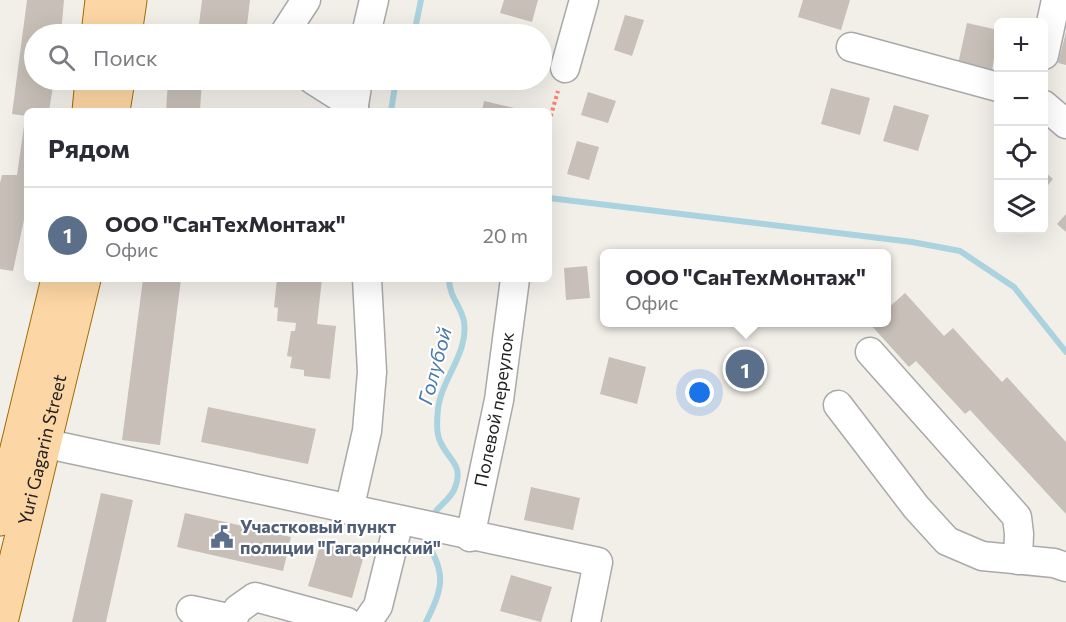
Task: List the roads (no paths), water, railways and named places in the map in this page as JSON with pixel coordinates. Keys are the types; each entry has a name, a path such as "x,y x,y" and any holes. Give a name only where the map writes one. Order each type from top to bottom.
{"main road":[{"path":"99,24 102,0"},
{"path":"126,24 130,0"},
{"path":"89,108 91,90"},
{"path":"113,108 116,90"},
{"name":"Yuri Gagarin Street","path":"0,519 57,282"},
{"name":"Yuri Gagarin Street","path":"1,622 83,282"}],"street":[{"path":"290,24 306,0"},
{"path":"368,24 374,0"},
{"path":"565,68 584,0"},
{"path":"1048,37 1056,0"},
{"path":"851,47 994,86"},
{"path":"335,90 355,99"},
{"path":"1048,108 1066,124"},
{"path":"349,510 367,431 372,372 367,282"},
{"name":"Полевой переулок","path":"458,534 499,400 515,282"},
{"path":"870,352 1017,517 1018,560"},
{"path":"838,405 916,507 947,541 982,556 1054,563 1066,567"},
{"path":"43,443 404,523 598,562 586,622"},
{"path":"367,622 378,606 404,523"},
{"path":"191,610 231,621 238,609 255,597 347,622"}],"waterway":[{"path":"416,24 421,0"},
{"path":"391,108 394,90"},
{"path":"552,198 912,242 960,251 1014,287 1066,352"},
{"name":"Голубой","path":"431,519 452,494 458,474 455,464 440,441 437,425 440,398 459,355 464,333 463,317 451,291 450,282"},
{"name":"Голубой","path":"426,622 436,599 440,581 437,562 425,540 427,534"}],"place":[{"name":"ООО \"СанТехМонтаж\"","path":"745,369"},
{"name":"Участковый пункт полиции \"Гагаринский\"","path":"222,537"}]}
